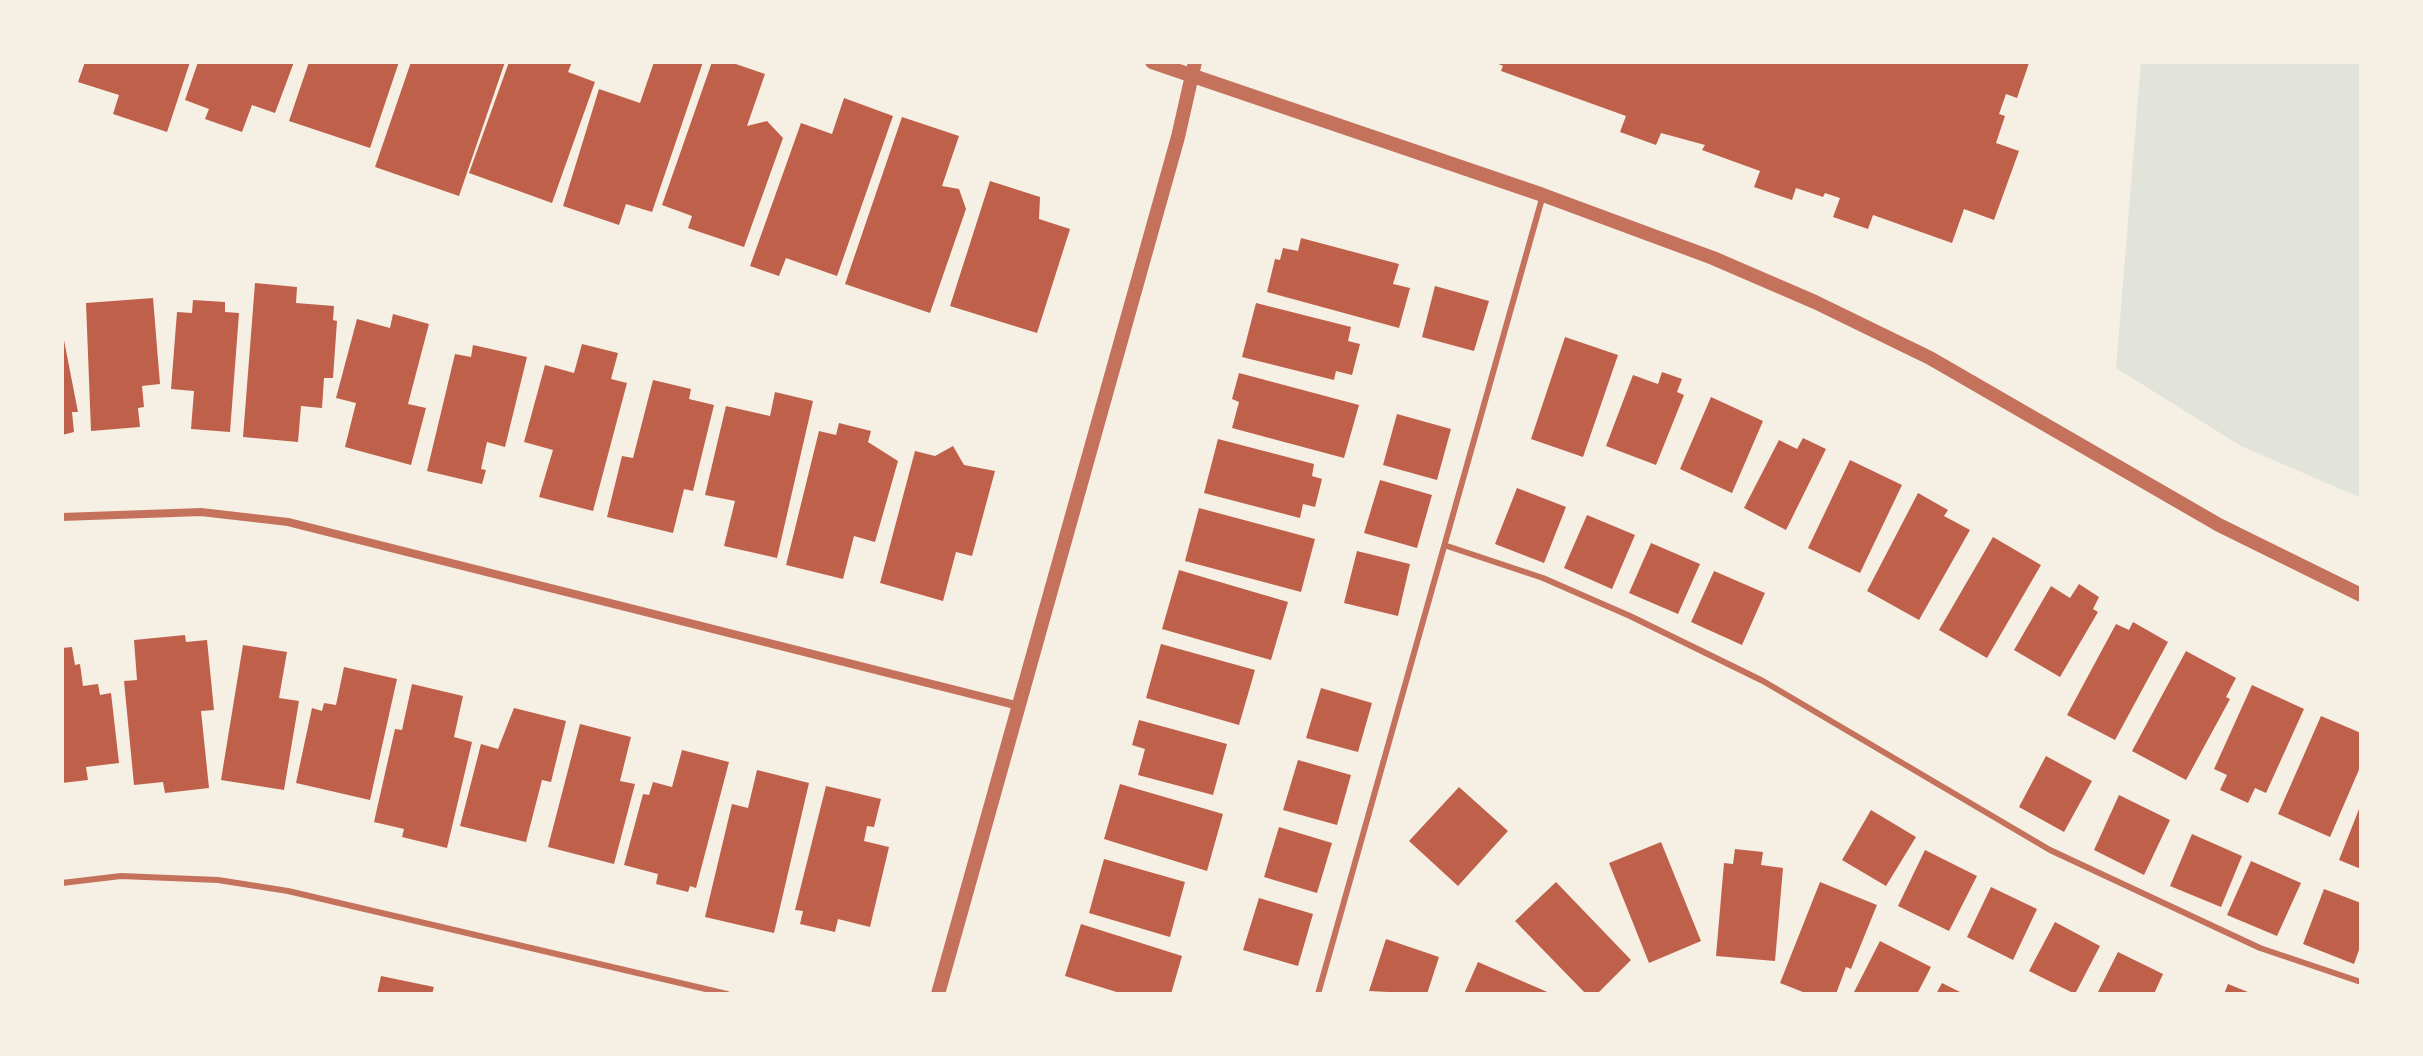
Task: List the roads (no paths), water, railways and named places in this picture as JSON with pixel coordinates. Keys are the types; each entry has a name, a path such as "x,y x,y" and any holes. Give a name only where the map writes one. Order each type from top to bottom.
{"street":[{"path":"1152,62 1194,69 1713,258 1930,358 2219,525 2361,595"},
{"path":"938,994 1178,137 1194,69"},
{"path":"62,517 201,512 288,522 1019,706"}],"lane":[{"path":"1318,994 1447,546 1543,195"},
{"path":"1447,546 1543,578 1630,616 1763,681 2050,850 2260,948 2361,982"},
{"path":"62,883 121,876 218,880 274,889 727,994"}]}
